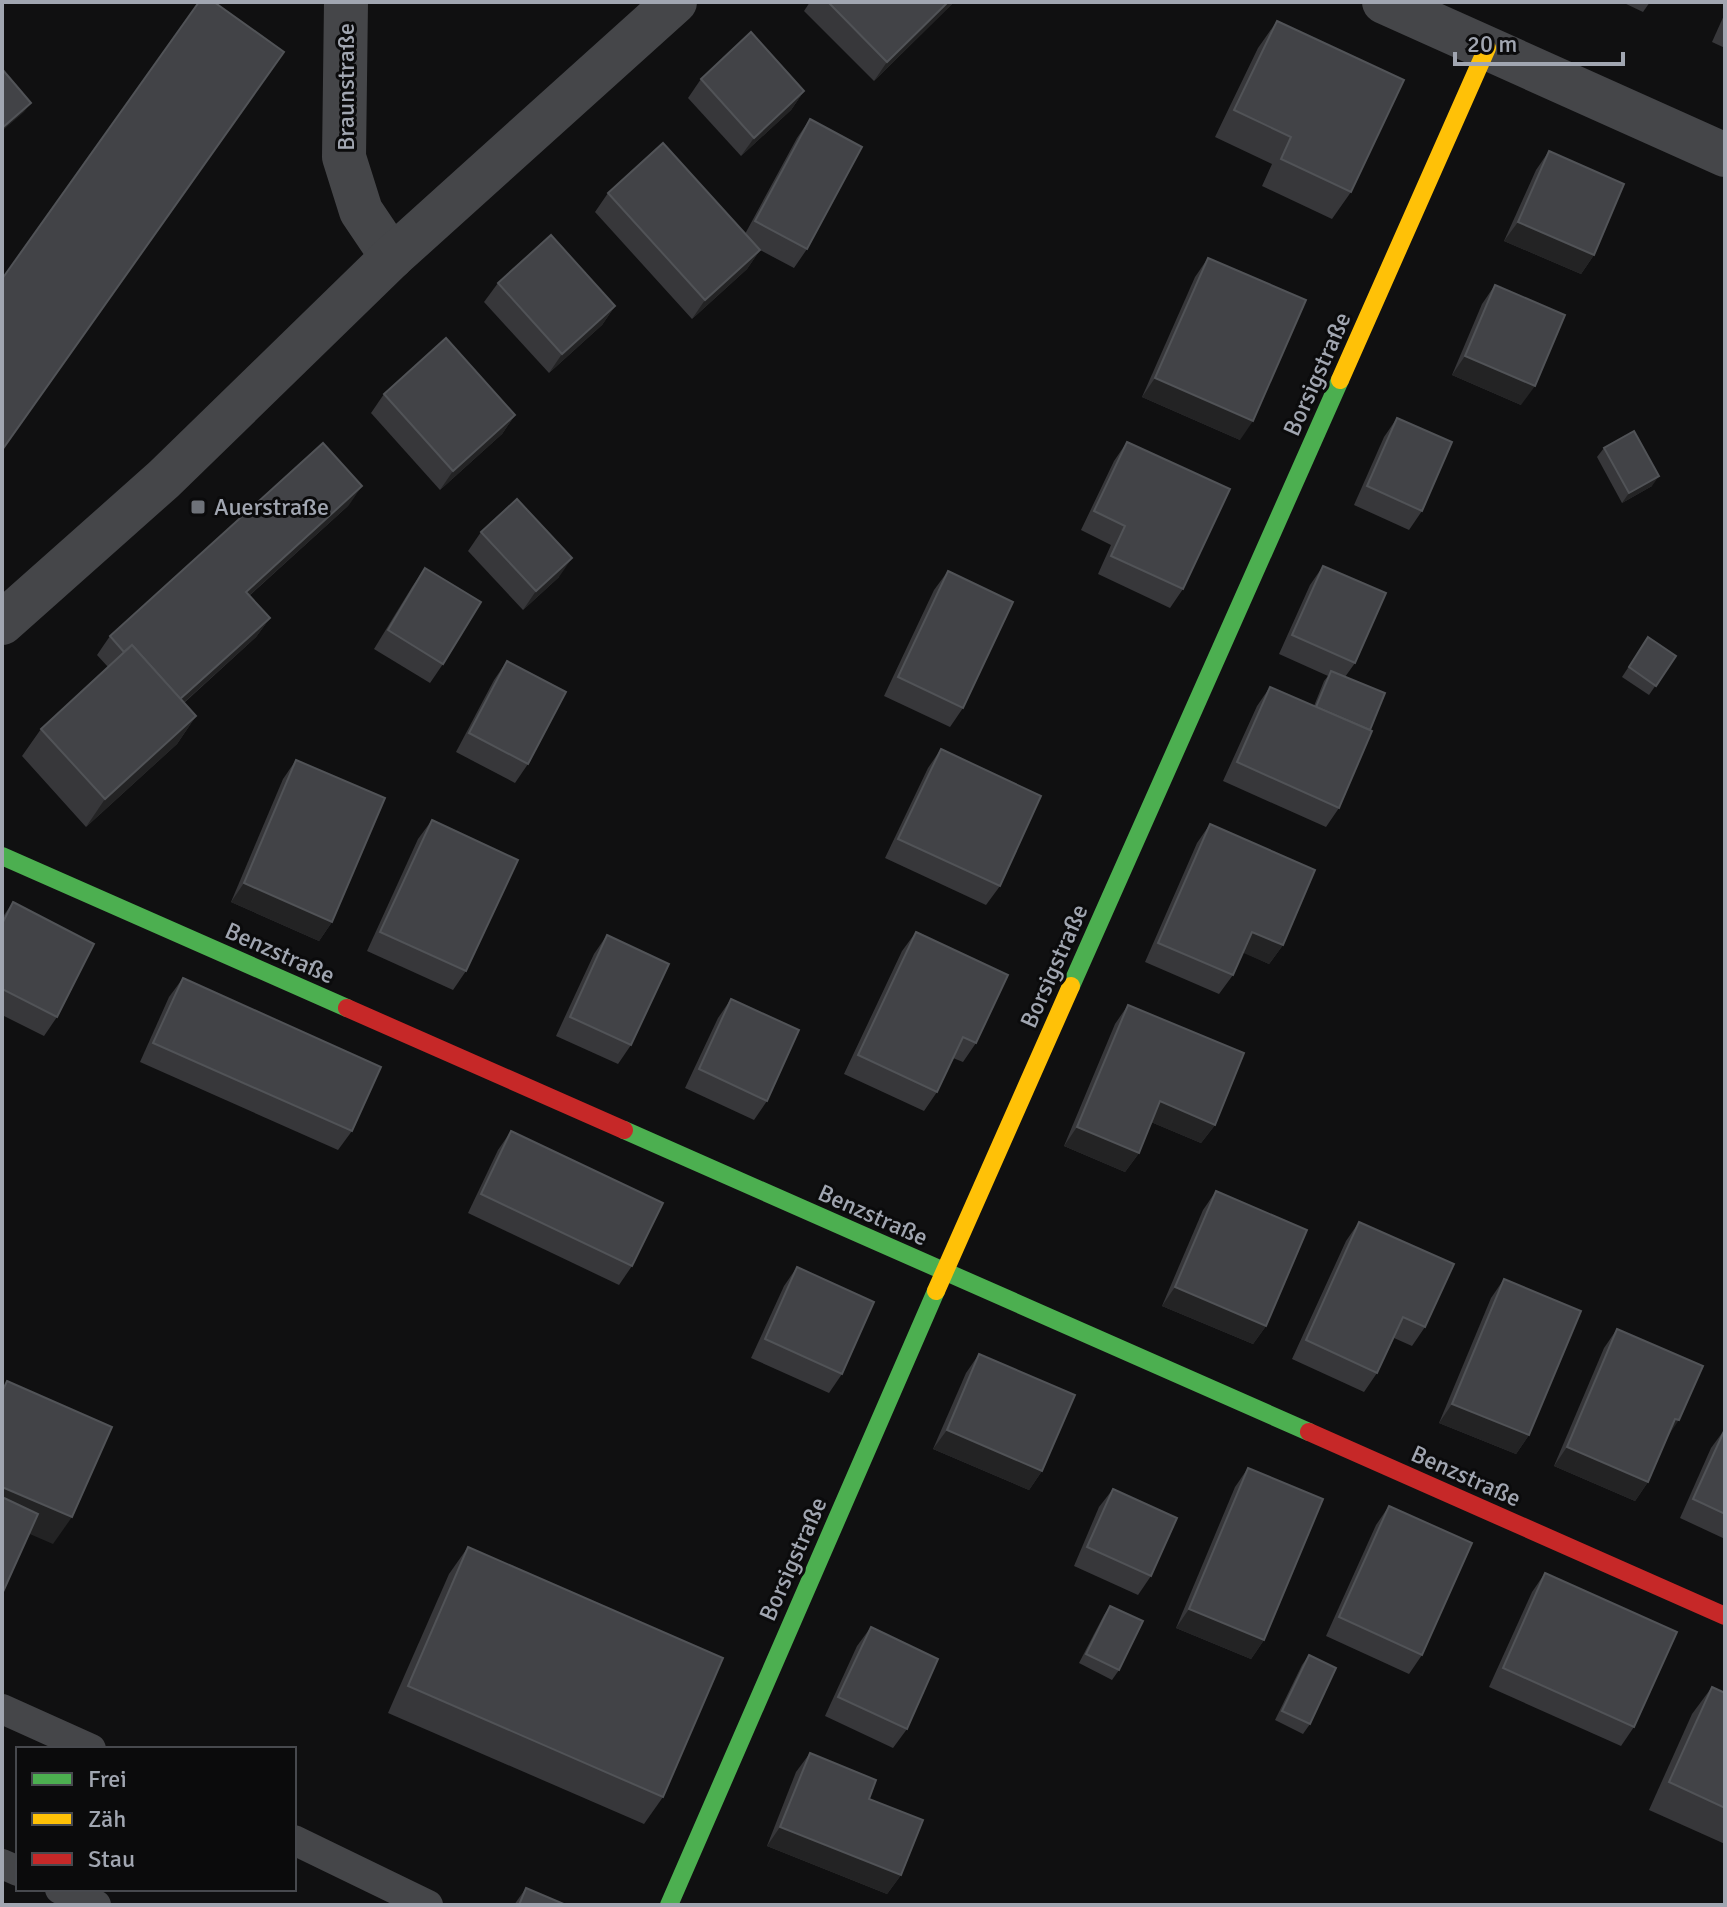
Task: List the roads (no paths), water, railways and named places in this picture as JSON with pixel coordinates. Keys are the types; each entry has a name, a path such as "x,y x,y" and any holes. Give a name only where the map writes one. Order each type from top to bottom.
{"street":[{"name":"Braunstraße","path":"346,2 344,157 361,211 392,257"},
{"path":"2,623 164,479 392,257 675,2"},
{"path":"1384,2 1725,155"},
{"name":"Borsigstraße","path":"669,1905 944,1273 1487,48"},
{"name":"Benzstraße","path":"2,856 1725,1616"}],"lane":[{"path":"2,1709 87,1747"},
{"path":"296,1841 428,1905"},
{"path":"64,1891 96,1905"}],"place":[{"name":"Auerstraße","path":"198,507"}]}
